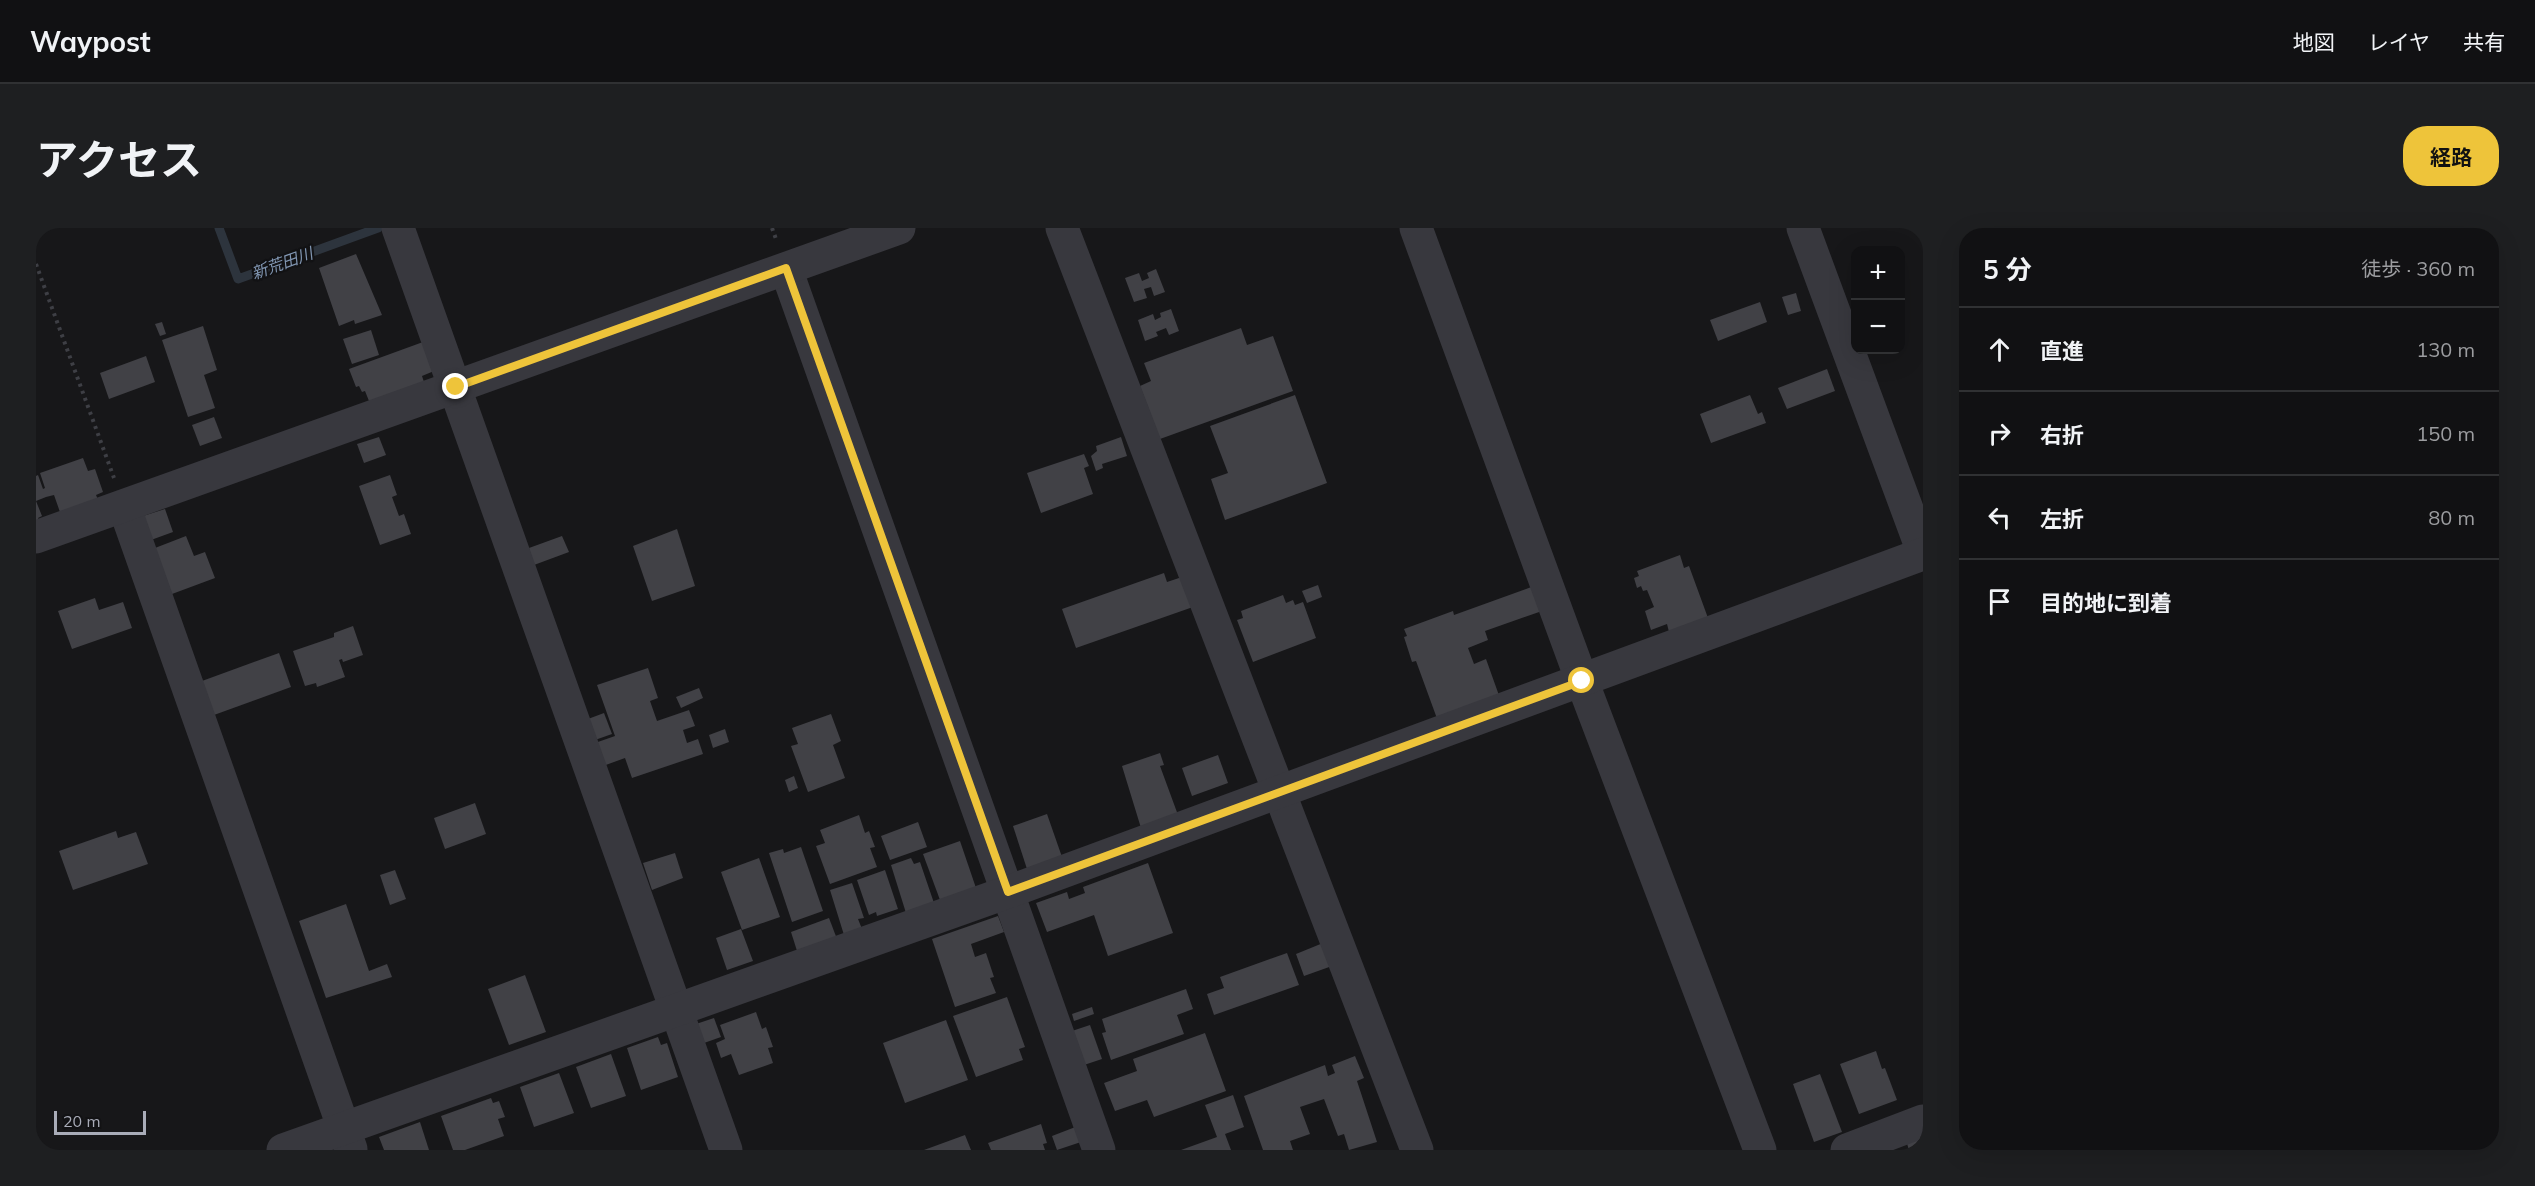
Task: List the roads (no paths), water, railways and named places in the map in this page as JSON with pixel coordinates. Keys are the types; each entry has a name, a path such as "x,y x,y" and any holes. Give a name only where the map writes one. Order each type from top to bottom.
{"street":[{"path":"36,537 899,228"},
{"path":"1062,228 1418,1150"},
{"path":"1416,228 1582,681 1760,1150"},
{"path":"283,1150 347,1139 676,1011 1279,794 1923,553 1803,228"},
{"path":"400,234 726,1150"},
{"path":"786,268 1099,1150"},
{"path":"124,506 347,1139"},
{"path":"1847,1150 1923,1121"}],"waterway":[{"name":"新荒田川","path":"219,228 238,279 378,228"}]}
